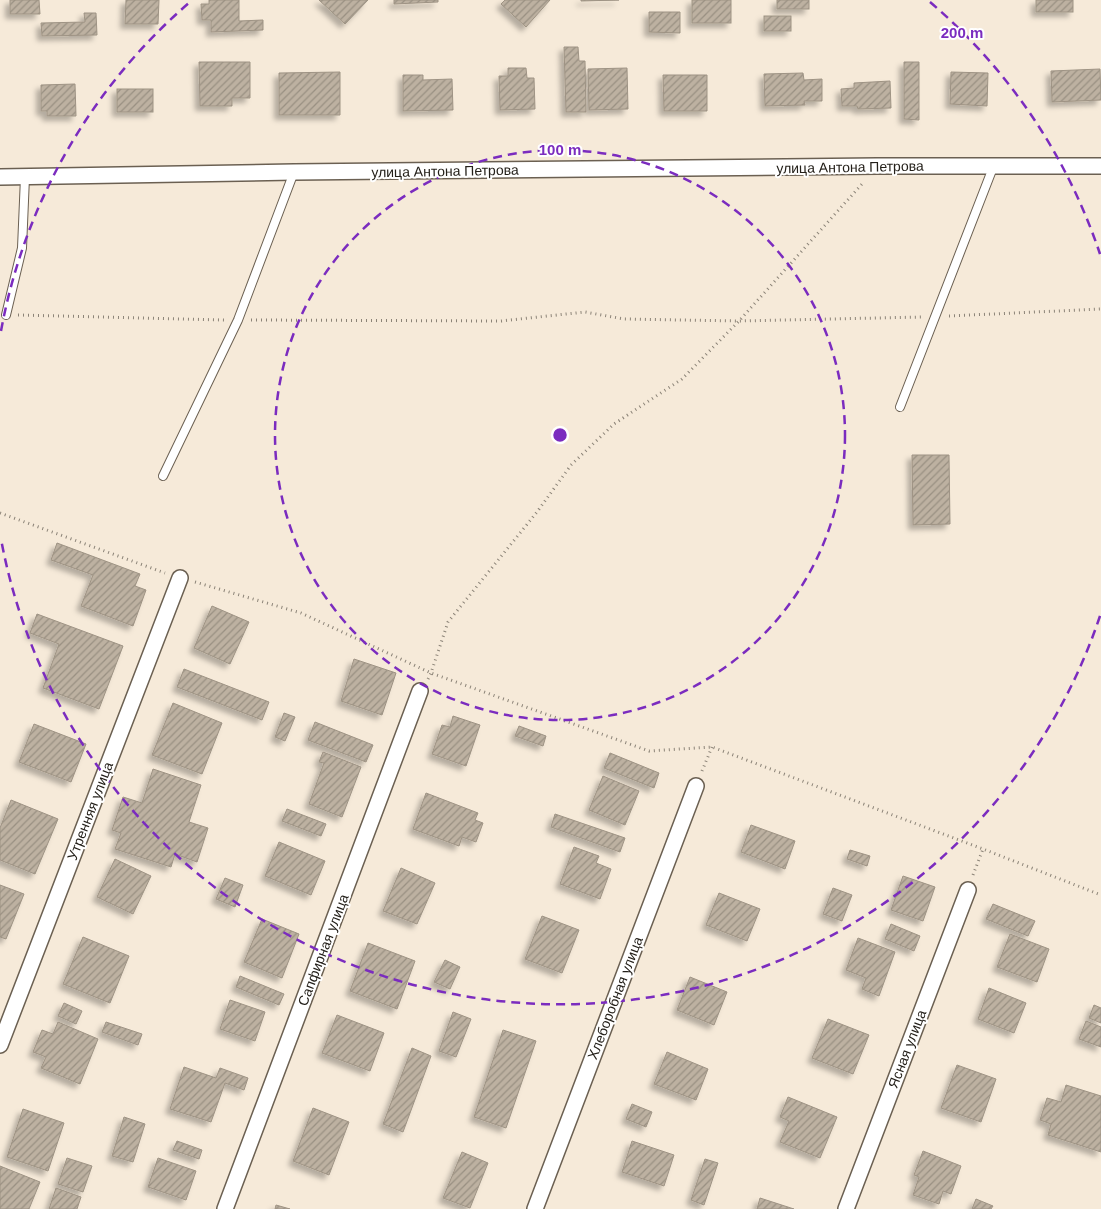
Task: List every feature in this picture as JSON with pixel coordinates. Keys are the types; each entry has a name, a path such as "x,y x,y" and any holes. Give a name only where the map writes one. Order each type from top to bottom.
{"street":[{"name":"улица Антона Петрова","path":"0,177 877,166 1101,166"},
{"name":"Утренняя улица","path":"0,1045 180,578"},
{"name":"Сапфирная улица","path":"225,1209 420,691"},
{"name":"Хлеборобная улица","path":"535,1209 696,786"},
{"name":"Ясная улица","path":"846,1209 968,890"}],"lane":[{"path":"900,407 994,165"},
{"path":"163,476 238,320 294,172"},
{"path":"6,315 22,248 25,177"}],"path":[{"path":"431,673 448,622 537,512 571,465 614,424 682,379 739,321 877,166"},
{"path":"6,315 238,320 501,321 585,312 624,319 739,321 1101,309"},
{"path":"0,513 180,578 301,613 431,673 649,751 712,746 1101,895"},
{"path":"696,786 712,746"},
{"path":"968,890 983,849"}],"building":[{"path":"10,0 39,0 40,14 10,14"},
{"path":"126,0 159,0 158,24 125,24"},
{"path":"209,0 239,0 239,21 263,20 263,30 211,32 211,20 202,20 201,4 209,4"},
{"path":"319,0 368,0 345,24"},
{"path":"394,0 438,0 438,2 394,4"},
{"path":"505,0 550,0 526,27 501,4"},
{"path":"581,0 619,0 581,1"},
{"path":"692,0 731,0 731,23 692,23"},
{"path":"777,0 809,0 809,9 777,9"},
{"path":"1036,0 1073,0 1073,12 1036,12"},
{"path":"649,12 680,12 680,33 649,32"},
{"path":"84,13 96,13 97,35 42,36 41,23 85,22"},
{"path":"764,16 791,16 791,31 764,31"},
{"path":"564,47 578,47 579,61 585,61 586,112 566,112"},
{"path":"199,62 250,62 250,98 232,98 232,106 200,106"},
{"path":"904,62 919,62 919,120 904,119"},
{"path":"508,68 526,68 527,78 534,78 535,109 500,110 499,76 508,76"},
{"path":"627,68 628,109 589,110 588,69"},
{"path":"1100,69 1101,100 1052,102 1051,71"},
{"path":"340,72 340,115 279,115 279,73"},
{"path":"951,72 988,73 987,106 950,104"},
{"path":"803,73 804,80 822,79 822,101 804,101 805,105 765,106 764,74"},
{"path":"403,75 423,75 423,80 452,79 453,110 403,111"},
{"path":"663,75 707,75 707,111 664,111"},
{"path":"890,81 891,108 858,109 857,106 842,106 841,89 854,88 854,83"},
{"path":"75,84 76,116 47,116 47,111 41,111 41,85"},
{"path":"117,89 153,89 153,112 117,112"},
{"path":"912,455 949,455 950,524 913,525"},
{"path":"57,543 140,574 135,586 146,590 133,626 81,606 93,575 51,560"},
{"path":"212,606 249,622 230,664 194,648"},
{"path":"37,614 123,646 99,709 43,688 59,644 30,633"},
{"path":"354,659 396,673 382,715 341,701"},
{"path":"184,669 269,702 262,720 177,687"},
{"path":"173,703 222,723 202,774 152,755"},
{"path":"284,713 295,717 285,741 275,737"},
{"path":"453,716 480,725 466,766 432,754 442,725 450,727"},
{"path":"315,722 373,745 366,762 308,740"},
{"path":"34,724 86,744 71,782 19,762"},
{"path":"519,726 546,736 543,746 515,736"},
{"path":"323,752 361,767 342,817 309,804 324,763 319,762"},
{"path":"610,753 659,773 654,788 604,768"},
{"path":"153,769 201,785 189,822 208,828 197,862 175,854 171,867 115,849 121,833 112,830 123,797 142,803"},
{"path":"603,776 639,791 625,825 589,810"},
{"path":"426,793 478,813 475,820 483,823 476,842 462,837 459,846 413,829"},
{"path":"11,800 58,819 35,874 0,860 0,828"},
{"path":"287,809 326,824 321,836 282,821"},
{"path":"555,814 625,838 620,852 551,827"},
{"path":"751,825 795,841 785,869 741,852"},
{"path":"279,842 325,861 311,895 265,876"},
{"path":"574,847 599,856 596,863 611,869 600,899 560,884"},
{"path":"850,850 870,856 867,866 847,859"},
{"path":"115,859 151,876 133,914 97,897"},
{"path":"401,868 435,883 417,924 383,911"},
{"path":"903,876 935,887 923,921 891,910"},
{"path":"225,878 243,885 235,907 216,899"},
{"path":"0,885 24,894 6,939 0,937"},
{"path":"833,888 852,895 842,921 823,914"},
{"path":"719,893 760,909 747,941 706,925"},
{"path":"993,904 1035,921 1028,936 986,919"},
{"path":"542,916 579,930 562,973 525,959"},
{"path":"262,919 299,934 282,978 244,962"},
{"path":"891,924 920,936 914,951 885,939"},
{"path":"1010,934 1049,949 1037,982 997,967"},
{"path":"83,937 129,956 110,1003 63,984"},
{"path":"858,938 895,952 879,996 862,989 866,978 846,970"},
{"path":"368,943 415,961 397,1009 350,991"},
{"path":"445,960 460,967 450,989 434,982"},
{"path":"240,976 284,994 279,1005 236,987"},
{"path":"690,977 727,992 714,1025 677,1010"},
{"path":"989,988 1026,1003 1014,1033 978,1019"},
{"path":"230,1000 265,1012 255,1041 220,1029"},
{"path":"64,1003 82,1011 76,1024 58,1016"},
{"path":"1094,1005 1101,1008 1101,1023 1089,1018"},
{"path":"453,1012 471,1019 456,1057 439,1051"},
{"path":"337,1015 384,1033 370,1071 322,1053"},
{"path":"828,1019 869,1035 853,1074 812,1058"},
{"path":"1086,1021 1101,1027 1101,1047 1079,1039"},
{"path":"58,1022 98,1039 80,1084 41,1068 46,1057 33,1052 42,1030 53,1034"},
{"path":"106,1022 142,1034 138,1045 102,1032"},
{"path":"503,1030 536,1041 506,1128 474,1117"},
{"path":"412,1048 431,1056 403,1132 383,1124"},
{"path":"667,1052 708,1069 696,1100 654,1084"},
{"path":"957,1065 996,1079 981,1122 941,1108"},
{"path":"184,1067 216,1078 220,1068 248,1078 244,1090 225,1083 211,1122 170,1109"},
{"path":"1066,1085 1101,1096 1101,1152 1048,1135 1051,1124 1040,1120 1047,1098 1061,1102"},
{"path":"788,1097 837,1117 820,1158 780,1142 789,1121 780,1117"},
{"path":"632,1104 652,1112 646,1127 626,1119"},
{"path":"313,1108 349,1122 329,1175 293,1161"},
{"path":"23,1109 64,1123 48,1171 7,1157"},
{"path":"124,1117 145,1124 133,1162 112,1156"},
{"path":"177,1141 202,1150 199,1159 173,1150"},
{"path":"632,1141 674,1155 664,1186 622,1172"},
{"path":"923,1151 961,1166 951,1194 943,1191 939,1204 913,1195 919,1177 914,1175"},
{"path":"462,1152 488,1163 470,1208 443,1198"},
{"path":"67,1158 92,1166 83,1192 58,1184"},
{"path":"158,1158 196,1171 186,1200 148,1187"},
{"path":"705,1159 718,1163 704,1205 691,1200"},
{"path":"0,1166 40,1182 29,1209 0,1209"},
{"path":"56,1188 81,1197 77,1209 49,1209"},
{"path":"760,1198 794,1209 757,1209"},
{"path":"976,1199 993,1206 991,1209 972,1209"},
{"path":"276,1205 290,1209 275,1209"}]}
